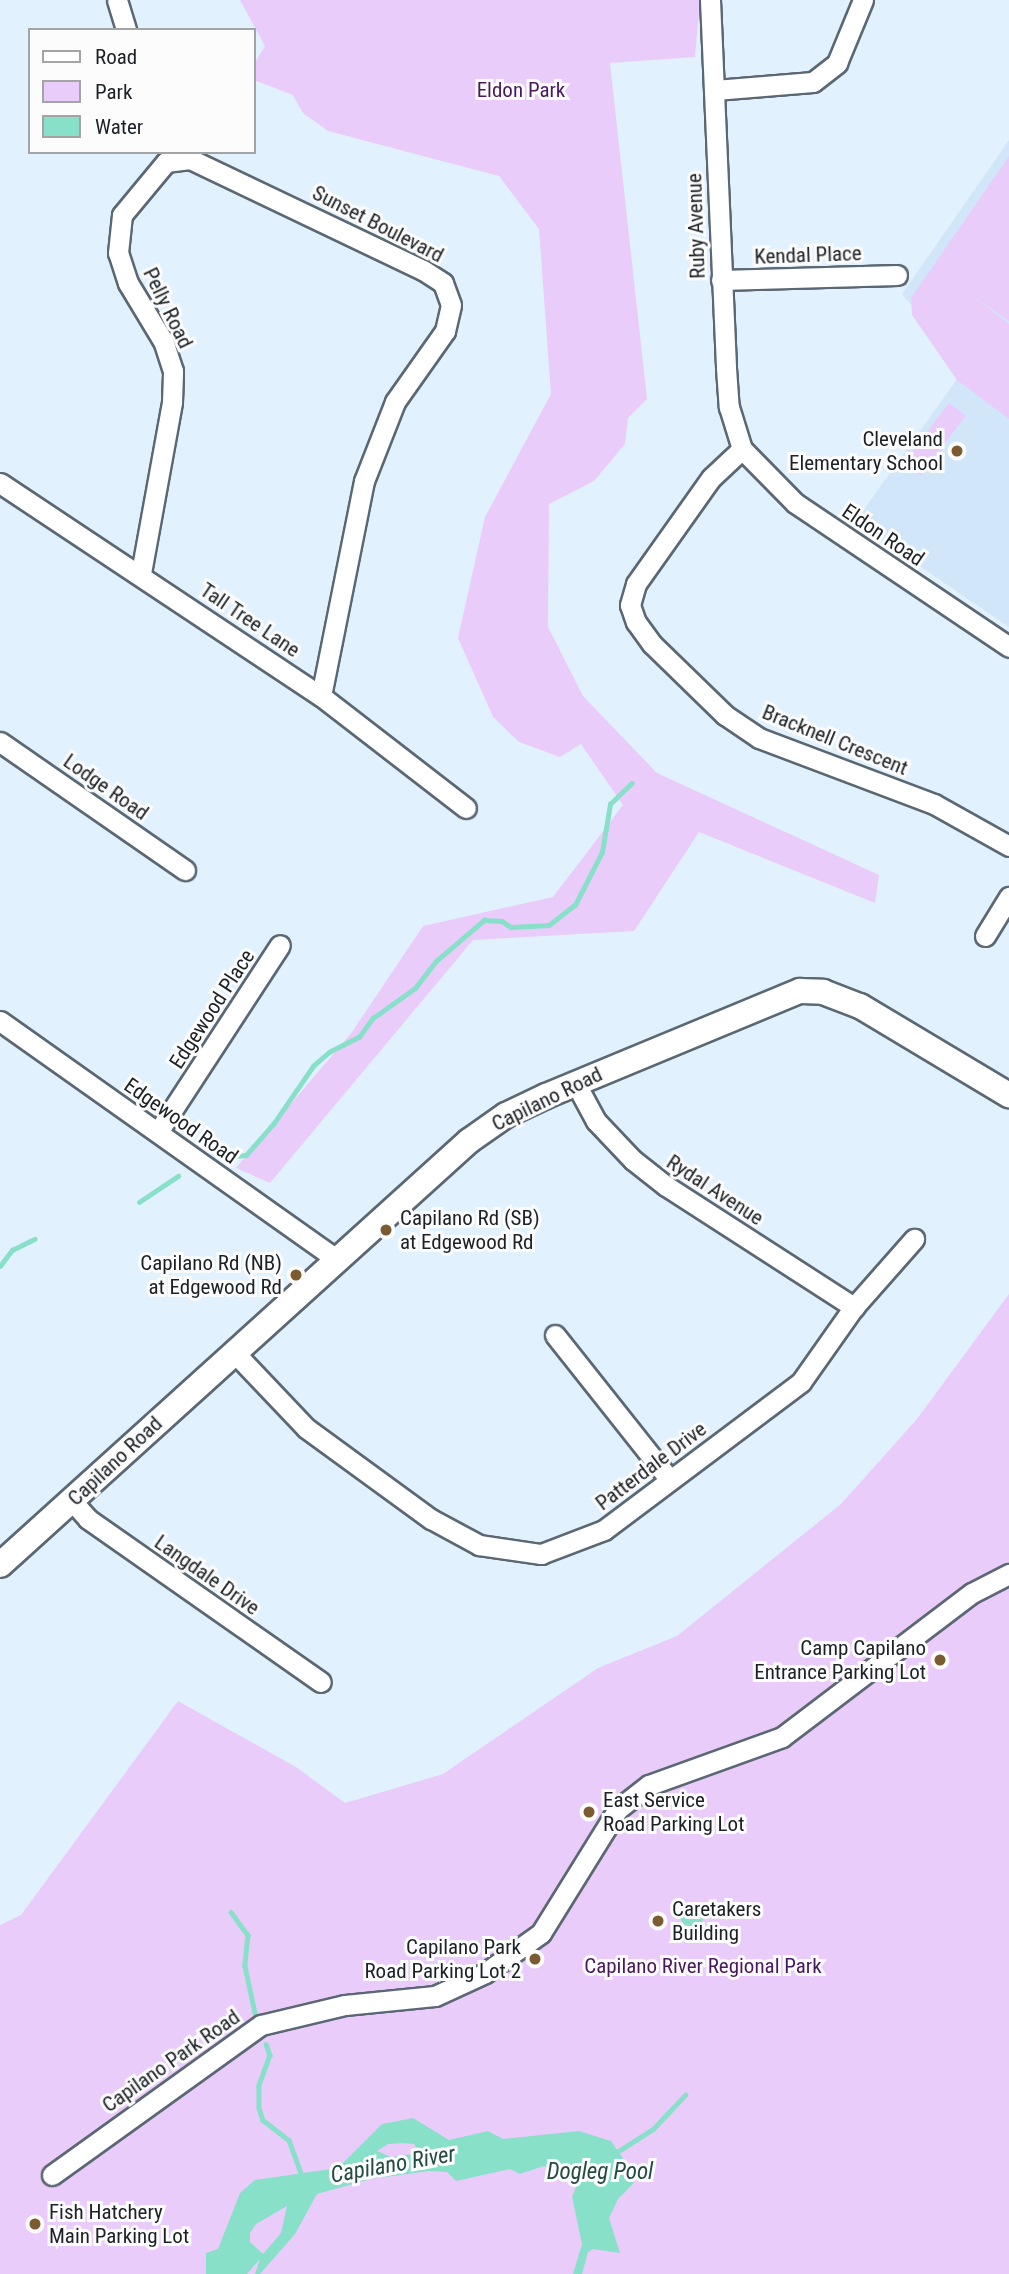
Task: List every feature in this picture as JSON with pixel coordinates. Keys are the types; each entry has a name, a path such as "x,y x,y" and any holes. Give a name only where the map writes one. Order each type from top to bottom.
{"main road":[{"name":"Capilano Road","path":"0,1564 336,1259 469,1141 506,1115 800,991 823,992 860,1006 1009,1095"}],"street":[{"path":"117,0 125,28"},
{"name":"Ruby Avenue","path":"710,0 729,407 742,449"},
{"path":"715,90 813,82 837,63 863,0"},
{"name":"Pelly Road","path":"141,573 172,402 173,371 163,341 128,283 118,253 122,215 164,157"},
{"name":"Sunset Boulevard","path":"164,157 190,159 423,270 443,283 451,305 445,331 395,402 364,481 321,696"},
{"name":"Kendal Place","path":"721,280 897,275"},
{"name":"Eldon Road","path":"742,449 795,503 1009,647"},
{"name":"Bracknell Crescent","path":"742,449 711,478 636,584 630,606 636,622 652,644 725,715 760,738 934,804 1009,846"},
{"name":"Tall Tree Lane","path":"0,482 141,573 321,696 466,808"},
{"name":"Lodge Road","path":"0,742 185,870"},
{"path":"985,936 1009,898"},
{"name":"Edgewood Place","path":"158,1132 280,945"},
{"name":"Edgewood Road","path":"0,1021 336,1259"},
{"name":"Rydal Avenue","path":"576,1084 596,1121 633,1160 666,1186 854,1307"},
{"name":"Patterdale Drive","path":"233,1351 306,1428 431,1519 479,1545 541,1554 604,1530 802,1382 854,1307 914,1239"},
{"path":"555,1335 670,1480"},
{"name":"Langdale Drive","path":"72,1501 88,1519 321,1682"},
{"name":"Capilano Park Road","path":"52,2175 261,2025 345,2005 435,1996 485,1973 541,1933 618,1809 649,1785 782,1737 972,1592 1009,1574"}],"shaded area":[{"name":"Cleveland Elementary School","path":"1009,140 1009,627 855,522 965,368 902,294"}],"green space":[{"name":"Eldon Park","path":"240,0 700,0 695,57 610,63 647,399 628,418 625,444 594,481 549,504 548,627 583,696 657,773 879,875 875,903 699,832 634,931 473,940 270,1183 236,1168 352,1032 423,926 553,897 623,805 581,744 560,757 519,742 493,717 458,638 485,517 551,394 539,229 499,176 328,131 303,113 293,95 256,81 256,61 265,46"},
{"path":"1009,156 1009,321 974,297 1009,324 1009,419 957,380 912,315 911,298"},
{"path":"949,403 966,416 921,476 904,463"},
{"name":"Capilano River Regional Park","path":"1009,1294 1009,2274 0,2274 0,1925 21,1915 178,1701 296,1767 345,1803 443,1774 598,1668 677,1636 841,1504 917,1419"}],"water":[{"path":"692,1903 703,1910 704,1915 697,1926 692,1927 681,1920 680,1915 687,1904"},
{"path":"413,2118 449,2140 488,2131 503,2139 579,2131 611,2141 634,2174 633,2184 618,2199 609,2218 620,2253 593,2249 588,2252 582,2274 573,2274 582,2244 572,2197 576,2187 544,2166 520,2174 510,2169 456,2181 447,2172 429,2171 371,2179 317,2194 295,2234 260,2274 255,2274 260,2259 247,2274 206,2274 206,2253 218,2249 240,2193 255,2180 338,2168 382,2124","holes":["388,2144 414,2144 417,2149 413,2154 391,2157 377,2151","287,2206 281,2233 263,2254 250,2242 250,2233 256,2224"]}],"waterway":[{"path":"235,1156 246,1155 274,1123 313,1066 329,1052 359,1037 373,1018 415,988 435,962 484,920 502,921 511,927 549,925 575,905 602,852 610,804 632,783"},
{"path":"139,1202 178,1176"},
{"path":"0,1266 12,1250 35,1239"},
{"path":"231,1912 248,1935 245,1966 255,2013"},
{"path":"266,2044 270,2055 259,2086 259,2108 263,2120 289,2140 304,2181"},
{"name":"Dogleg Pool","path":"614,2154 653,2129 685,2095"}],"place":[{"name":"Cleveland Elementary School","path":"957,451"},
{"name":"Capilano Rd (SB) at Edgewood Rd","path":"386,1230"},
{"name":"Capilano Rd (NB) at Edgewood Rd","path":"296,1275"},
{"name":"Camp Capilano Entrance Parking Lot","path":"940,1660"},
{"name":"East Service Road Parking Lot","path":"589,1812"},
{"name":"Caretakers Building","path":"658,1921"},
{"name":"Capilano Park Road Parking Lot 2","path":"535,1959"},
{"name":"Fish Hatchery Main Parking Lot","path":"35,2224"}],"water label":[{"name":"Capilano River","path":"393,2165"}]}
